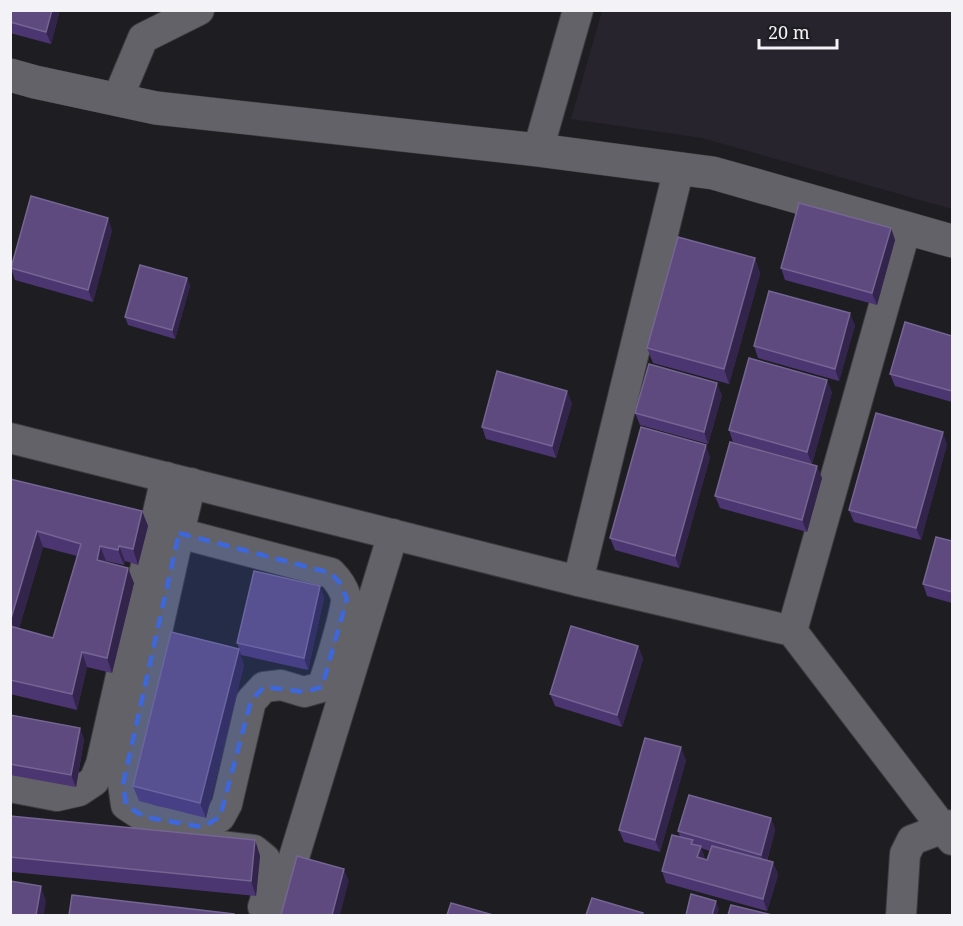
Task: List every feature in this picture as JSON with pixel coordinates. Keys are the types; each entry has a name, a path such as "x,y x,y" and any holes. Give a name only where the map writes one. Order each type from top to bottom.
{"street":[{"path":"117,100 143,38 199,10"},
{"path":"538,150 578,10"},
{"path":"10,75 156,108 538,150 713,173 952,241"},
{"path":"578,581 680,168"},
{"path":"792,631 906,228"},
{"path":"10,438 578,581 792,631 950,831 912,840 904,854 901,915"},
{"path":"10,787 57,796 79,791 94,781 101,764 156,523 178,480"},
{"path":"156,523 331,573 340,583 347,599 322,687 304,692 281,685 264,687 251,701 227,804 220,817 202,827 155,821 144,817 126,805 123,784 156,523"},
{"path":"276,915 393,534"},
{"path":"115,832 254,850 265,859 270,870 271,882 261,915"}],"highlighted area":[{"path":"179,533 331,573 340,583 347,599 322,687 304,692 264,687 251,701 220,817 202,827 144,817 126,805 123,784"}],"shaded area":[{"path":"602,11 952,11 952,209 702,138 571,119"}],"building":[{"path":"10,10 52,10 46,32 10,22"},
{"path":"31,196 108,218 88,290 11,268"},
{"path":"799,203 891,228 872,293 781,268"},
{"path":"678,237 755,258 724,369 647,348"},
{"path":"140,265 187,278 172,330 125,317"},
{"path":"769,291 850,313 835,369 754,346"},
{"path":"905,322 952,336 952,391 890,374"},
{"path":"749,358 827,380 807,452 729,430"},
{"path":"649,364 717,383 704,432 635,413"},
{"path":"497,371 567,391 552,446 482,427"},
{"path":"876,413 943,432 916,528 849,510"},
{"path":"641,427 706,445 675,556 610,538"},
{"path":"730,442 817,466 802,520 715,496"},
{"path":"10,479 142,511 133,549 119,546 118,550 100,546 97,560 128,568 107,658 82,652 72,694 10,680 10,626 53,638 81,544 37,531 10,622"},
{"path":"936,537 952,541 952,592 923,584"},
{"path":"254,571 320,586 304,658 237,643"},
{"path":"571,626 638,646 617,715 550,694"},
{"path":"171,632 239,649 200,803 133,786"},
{"path":"10,715 80,728 71,775 10,764"},
{"path":"645,738 681,747 655,840 619,830"},
{"path":"689,795 771,818 761,855 678,831"},
{"path":"10,816 255,840 251,881 10,857"},
{"path":"672,835 693,840 691,844 701,846 697,857 707,860 712,846 773,862 763,899 662,871"},
{"path":"297,856 344,869 332,915 281,915"},
{"path":"10,881 41,886 36,915 10,915"},
{"path":"691,894 716,901 712,915 686,915"},
{"path":"72,895 234,914 234,915 69,915"},
{"path":"592,898 643,913 642,915 586,915"},
{"path":"451,903 493,915 447,915"},
{"path":"731,905 772,915 728,915"}]}
